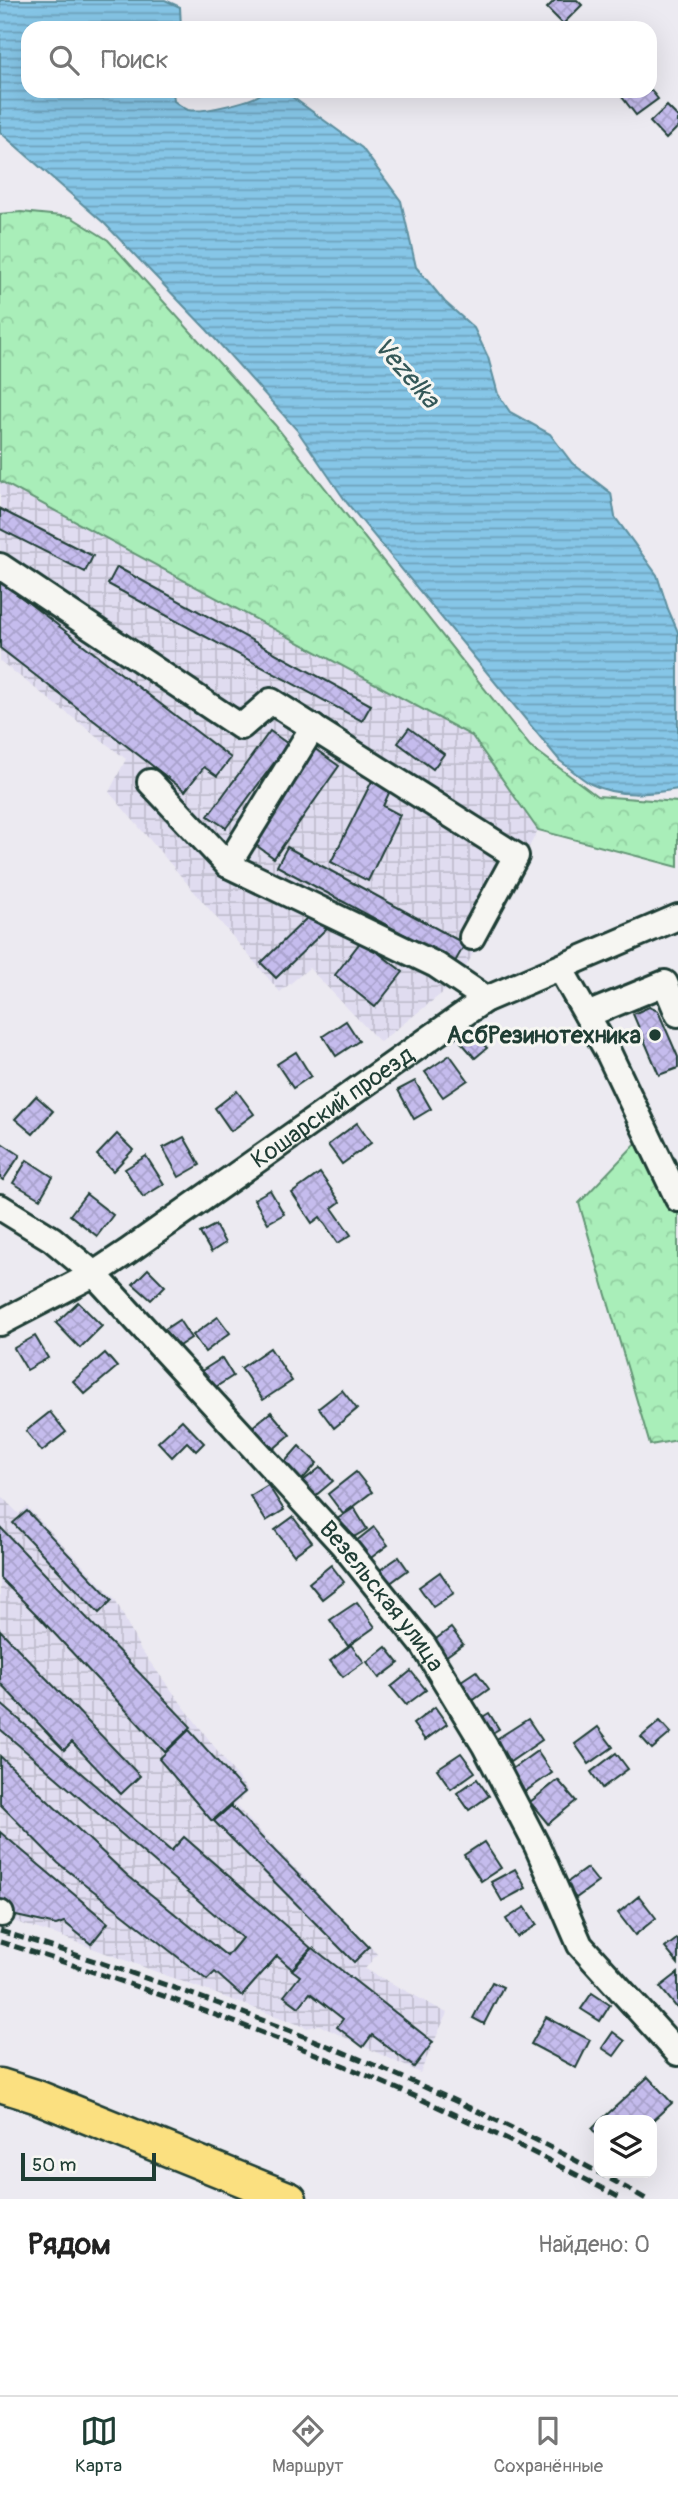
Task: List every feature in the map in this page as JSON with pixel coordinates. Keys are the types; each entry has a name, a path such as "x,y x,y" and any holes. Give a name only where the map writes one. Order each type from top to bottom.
{"main road":[{"path":"0,2085 34,2096 290,2199"}],"street":[{"path":"0,566 241,727 271,701 516,856 472,937"},
{"path":"228,865 313,727"},
{"path":"150,782 228,865 436,965 479,993 484,1000"},
{"name":"Кошарский проезд","path":"0,1323 94,1274 484,1000 678,917"},
{"path":"561,968 609,1054 678,1199"},
{"path":"587,1015 665,983 678,1014"},
{"name":"Везельская улица","path":"0,1207 52,1239 94,1274 343,1545 424,1646 485,1746 537,1846 580,1945 678,2053"}],"shaded area":[{"path":"0,481 472,736 538,830 459,980 380,1042 309,968 280,992 109,792 126,759 0,661"},
{"path":"0,1495 19,1514 27,1507 115,1599 140,1649 248,1791 235,1805 377,1954 365,1969 447,2013 420,2073 319,2025 308,2028 57,1935 0,1917"}],"green space":[{"path":"21,212 71,217 108,240 275,425 530,746 597,796 678,802 678,867 538,830 472,736 0,481 0,214"},
{"path":"642,1137 678,1212 678,1440 650,1445 579,1203"}],"water":[{"name":"Vezelka","path":"0,0 165,0 180,7 181,21 21,21 21,98 174,98 174,101 188,110 195,110 216,108 253,98 294,98 362,148 401,201 416,267 445,302 474,328 488,357 498,394 510,412 550,434 572,463 611,493 615,517 657,575 678,632 678,789 645,793 612,791 591,784 560,761 347,503 297,430 207,330 105,224 0,132"}],"building":[{"path":"555,0 577,0 582,5 566,21 560,21 547,8"},
{"path":"623,98 658,99 636,115"},
{"path":"667,106 678,117 678,127 666,139 650,122"},
{"path":"0,509 93,556 85,572 0,529"},
{"path":"117,567 371,705 362,721 108,584"},
{"path":"0,581 231,758 217,776 204,767 185,791 0,648"},
{"path":"409,728 444,754 433,769 398,743"},
{"path":"270,731 288,744 226,828 208,816"},
{"path":"311,746 339,766 274,858 246,838"},
{"path":"377,771 395,780 383,806 400,815 368,881 331,862"},
{"path":"287,847 465,944 455,962 277,866"},
{"path":"315,910 330,925 276,978 261,963"},
{"path":"362,940 403,972 375,1007 335,975"},
{"name":"АсбРезинотехника","path":"649,1007 658,1011 678,1057 678,1068 659,1075 633,1014"},
{"path":"346,1021 359,1041 336,1056 323,1036"},
{"path":"473,1032 487,1048 475,1058 461,1042"},
{"path":"296,1052 311,1076 293,1088 277,1064"},
{"path":"450,1055 468,1080 443,1097 425,1072"},
{"path":"415,1081 431,1109 414,1119 398,1090"},
{"path":"237,1091 254,1114 231,1131 215,1108"},
{"path":"36,1096 53,1111 33,1134 15,1119"},
{"path":"357,1123 371,1143 342,1164 328,1145"},
{"path":"117,1134 133,1150 113,1171 97,1155"},
{"path":"184,1137 200,1165 179,1177 163,1148"},
{"path":"0,1142 20,1155 3,1180 0,1178"},
{"path":"146,1156 164,1184 143,1197 125,1169"},
{"path":"27,1160 53,1177 40,1199 13,1183"},
{"path":"320,1173 340,1202 332,1208 351,1235 338,1243 320,1217 312,1223 292,1193"},
{"path":"270,1190 284,1214 268,1223 254,1199"},
{"path":"86,1194 113,1215 97,1236 70,1215"},
{"path":"215,1225 225,1243 211,1252 200,1233"},
{"path":"148,1269 165,1286 151,1300 133,1284"},
{"path":"78,1302 102,1326 80,1348 56,1323"},
{"path":"218,1317 230,1333 205,1352 193,1335"},
{"path":"179,1320 191,1338 168,1353 156,1335"},
{"path":"35,1336 48,1358 27,1370 14,1348"},
{"path":"270,1348 292,1381 263,1400 241,1368"},
{"path":"105,1353 117,1367 85,1394 73,1381"},
{"path":"222,1358 233,1376 211,1390 200,1372"},
{"path":"342,1390 357,1409 334,1428 319,1408"},
{"path":"50,1412 66,1432 42,1451 26,1431"},
{"path":"271,1412 290,1435 270,1452 251,1428"},
{"path":"182,1420 204,1443 196,1451 187,1442 172,1457 158,1442"},
{"path":"299,1446 317,1463 302,1480 283,1464"},
{"path":"321,1467 333,1481 315,1496 303,1481"},
{"path":"356,1472 372,1492 343,1514 328,1494"},
{"path":"268,1485 284,1510 266,1521 250,1496"},
{"path":"354,1508 367,1529 349,1540 337,1519"},
{"path":"27,1511 112,1600 99,1613 13,1523"},
{"path":"293,1517 312,1542 294,1555 275,1530"},
{"path":"0,1527 191,1727 165,1752 0,1578"},
{"path":"374,1527 388,1545 368,1560 355,1542"},
{"path":"399,1557 408,1570 389,1584 380,1570"},
{"path":"331,1565 344,1582 322,1599 309,1583"},
{"path":"440,1572 454,1593 433,1607 419,1587"},
{"path":"357,1602 375,1627 348,1646 330,1620"},
{"path":"451,1628 463,1644 441,1660 429,1644"},
{"path":"0,1630 140,1776 121,1794 72,1742 64,1750 0,1683"},
{"path":"351,1645 364,1662 343,1677 330,1661"},
{"path":"386,1647 399,1663 379,1678 367,1662"},
{"path":"411,1671 426,1690 406,1705 391,1687"},
{"path":"476,1671 489,1689 468,1704 455,1685"},
{"path":"0,1703 171,1851 184,1837 311,1948 292,1969 277,1956 242,1996 215,1972 207,1980 58,1863 0,1804 0,1756 127,1875 227,1956 242,1938 0,1729"},
{"path":"435,1707 447,1724 425,1740 413,1724"},
{"path":"489,1713 499,1729 486,1737 476,1721"},
{"path":"528,1719 542,1740 510,1762 495,1740"},
{"path":"660,1721 671,1733 652,1749 641,1737"},
{"path":"598,1727 613,1747 589,1764 575,1744"},
{"path":"189,1730 245,1792 212,1821 159,1759"},
{"path":"537,1751 552,1773 520,1795 505,1774"},
{"path":"461,1753 475,1772 451,1789 437,1769"},
{"path":"616,1753 628,1769 602,1788 591,1772"},
{"path":"477,1779 489,1796 469,1810 457,1793"},
{"path":"558,1780 576,1801 548,1824 530,1802"},
{"path":"231,1806 369,1947 354,1962 214,1821"},
{"path":"0,1832 108,1923 91,1944 64,1922 56,1925 12,1915 0,1903"},
{"path":"484,1842 501,1868 481,1881 464,1855"},
{"path":"587,1868 598,1882 576,1898 565,1884"},
{"path":"515,1869 526,1888 502,1901 491,1882"},
{"path":"639,1896 656,1918 635,1935 618,1913"},
{"path":"525,1907 537,1925 517,1937 506,1919"},
{"path":"678,1938 678,1964 665,1948"},
{"path":"313,1948 433,2042 414,2067 372,2035 363,2047 337,2027 343,2019 310,1993 299,2007 284,1996 300,1976 292,1970"},
{"path":"678,1973 678,2008 677,2008 660,1987"},
{"path":"492,1982 503,1987 484,2024 473,2018"},
{"path":"592,1993 610,2005 600,2021 581,2009"},
{"path":"546,2017 590,2040 576,2068 531,2044"},
{"path":"613,2032 625,2041 614,2056 602,2048"},
{"path":"648,2077 672,2103 657,2116 606,2115"}],"railway":[{"path":"0,1931 166,1985 330,2047 491,2118 646,2199"},
{"path":"0,1942 160,1995 317,2055 472,2123 622,2199"}],"place":[{"name":"АсбРезинотехника","path":"655,1035"}]}
